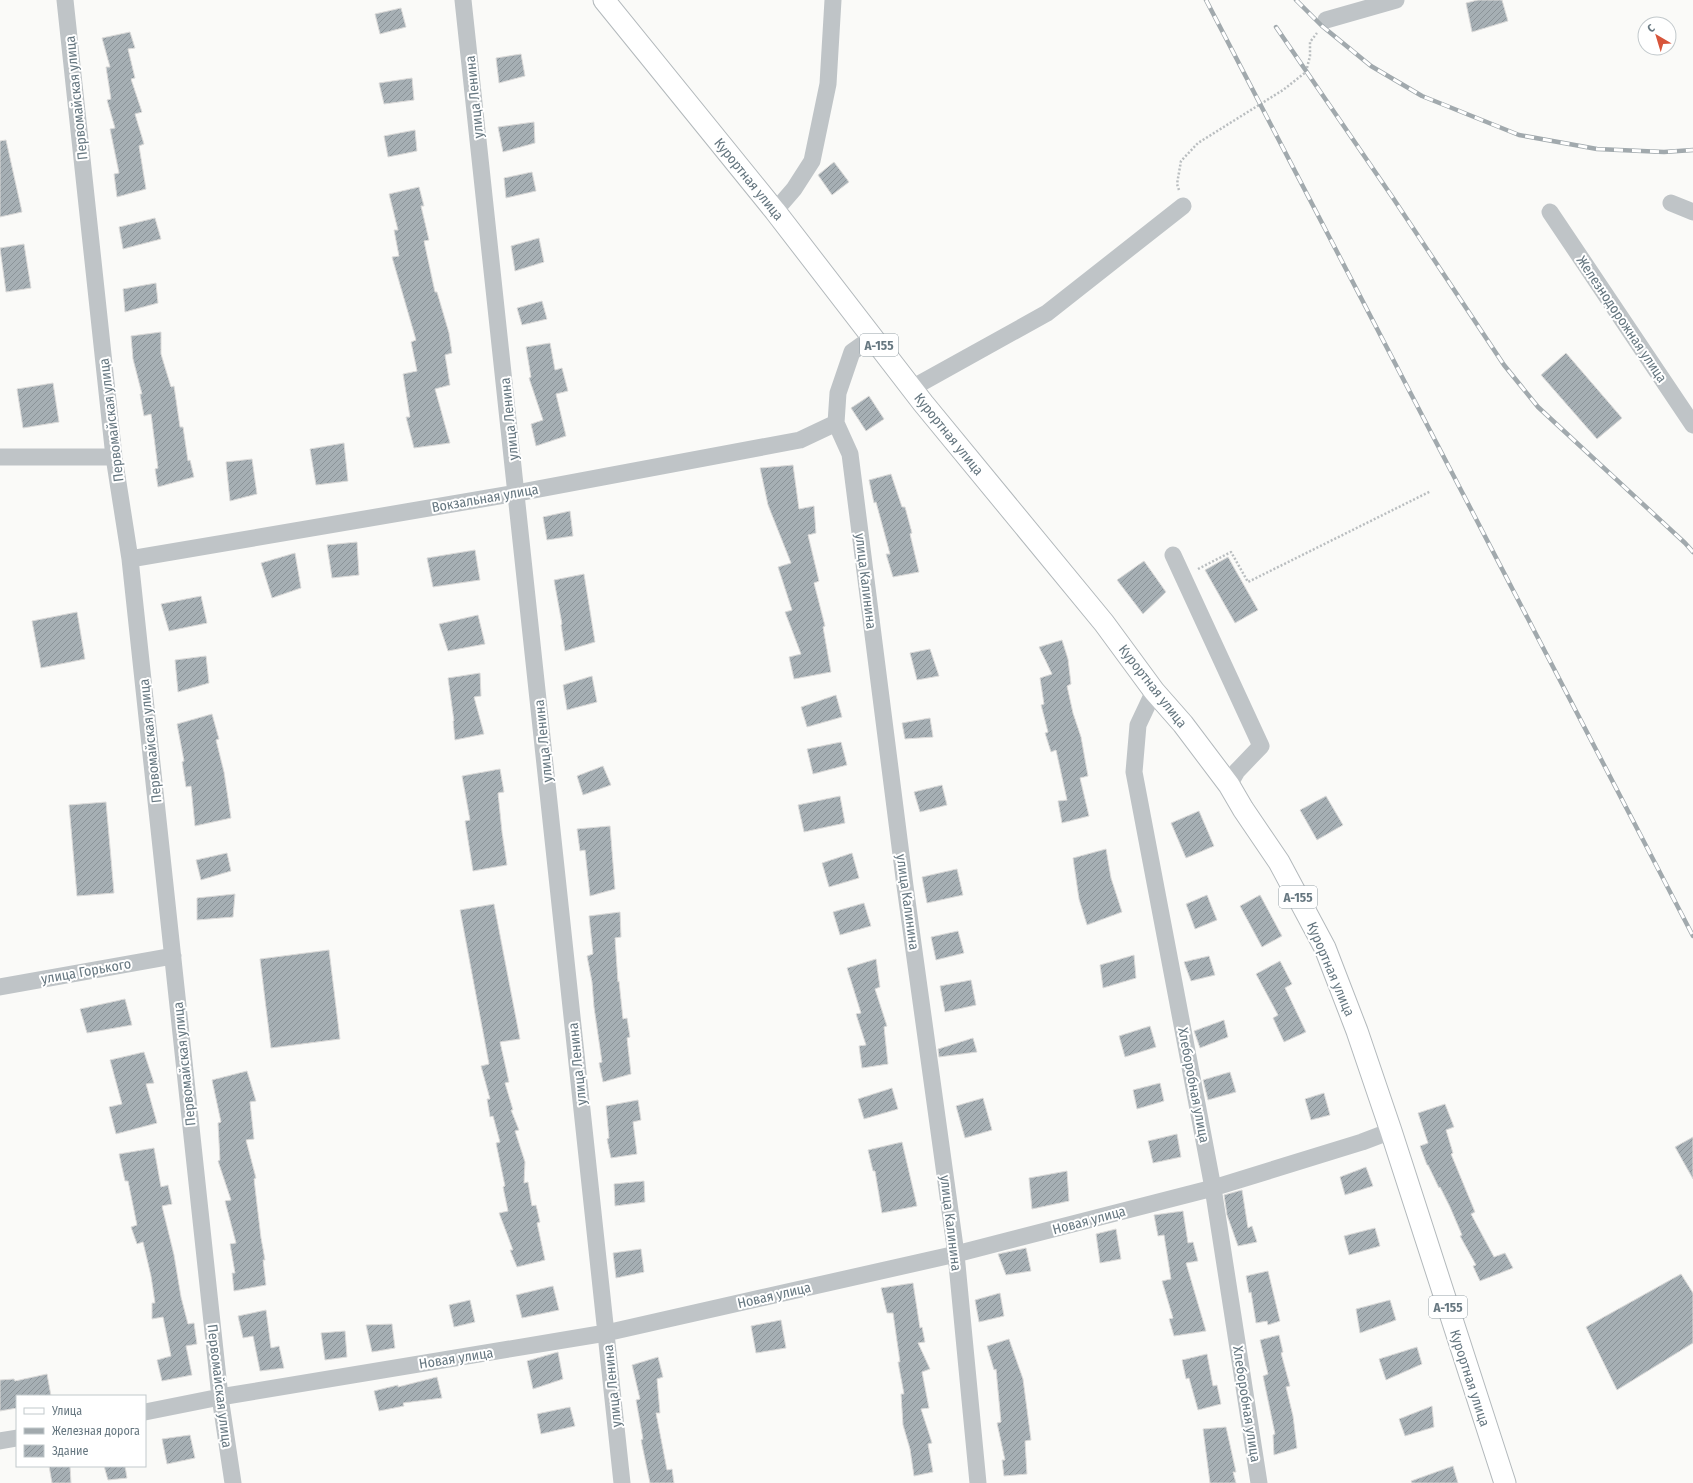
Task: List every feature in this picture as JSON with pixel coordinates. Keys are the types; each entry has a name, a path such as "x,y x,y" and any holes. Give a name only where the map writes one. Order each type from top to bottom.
{"main road":[{"name":"Курортная улица","path":"604,0 775,211 912,388 1104,623 1154,691 1183,724 1228,785 1279,862 1325,948 1357,1031 1505,1483"}],"street":[{"name":"Первомайская улица","path":"65,0 114,457 130,559 220,1397 233,1483"},
{"name":"улица Ленина","path":"463,0 622,1483"},
{"path":"775,211 794,189 812,161 828,84 833,0"},
{"path":"1326,20 1396,0"},
{"path":"1671,203 1693,212"},
{"path":"912,388 1047,313 1183,206"},
{"name":"Железнодорожная улица","path":"1550,212 1693,425"},
{"name":"улица Калинина","path":"873,337 852,352 838,393 836,423 850,454 905,886 956,1254 978,1483"},
{"name":"Вокзальная улица","path":"130,559 517,493 800,440 836,423"},
{"path":"0,457 114,457"},
{"path":"1172,555 1261,746 1237,771 1228,785"},
{"name":"Хлеборобная улица","path":"1154,691 1138,725 1134,772 1213,1188 1259,1483"},
{"name":"улица Горького","path":"0,986 173,956"},
{"name":"Новая улица","path":"146,1412 220,1397 606,1333 956,1254 1213,1188 1362,1142 1391,1131"},
{"path":"0,1441 16,1438"}],"path":[{"path":"1183,206 1177,184 1181,161 1198,143 1283,90 1306,72 1310,56 1310,42 1326,20"},
{"path":"1183,577 1231,552 1248,582 1431,491"}],"building":[{"path":"1478,0 1502,0 1508,21 1472,32 1466,3"},
{"path":"401,8 406,27 380,34 375,14"},
{"path":"130,32 135,48 128,49 135,78 131,79 142,112 135,114 144,144 139,146 146,189 117,197 114,174 119,173 110,129 115,128 107,100 111,99 106,67 110,67 102,38"},
{"path":"521,54 525,76 499,83 496,58"},
{"path":"412,78 414,100 384,104 379,83"},
{"path":"534,122 535,143 503,152 498,127"},
{"path":"415,130 417,151 388,157 384,136"},
{"path":"6,140 22,212 0,217 0,141"},
{"path":"834,162 849,182 832,195 818,175"},
{"path":"532,172 536,191 506,198 504,178"},
{"path":"419,187 424,206 421,206 429,240 424,241 435,292 437,292 449,333 452,353 445,355 450,385 435,389 450,443 414,448 406,417 410,417 403,374 417,371 411,342 416,340 392,257 399,256 394,230 398,230 389,194"},
{"path":"155,218 161,239 123,249 119,227"},
{"path":"539,238 544,262 515,271 511,246"},
{"path":"24,244 31,288 6,292 0,248"},
{"path":"156,283 158,303 125,312 123,289"},
{"path":"542,301 547,319 522,325 517,308"},
{"path":"161,332 161,354 171,387 174,386 180,427 183,427 188,461 190,460 194,477 158,487 155,469 158,468 151,414 144,416 140,394 142,394 133,359 131,336"},
{"path":"550,343 555,370 562,368 568,391 556,394 566,436 536,446 531,424 543,420 529,378 531,377 526,347"},
{"path":"1566,353 1622,418 1597,439 1541,375"},
{"path":"53,383 59,422 23,428 17,389"},
{"path":"869,396 884,419 866,431 851,408"},
{"path":"344,443 348,481 316,485 310,449"},
{"path":"252,459 257,494 230,501 226,462"},
{"path":"793,465 799,509 814,506 816,533 808,535 819,581 814,583 825,626 823,627 831,672 794,679 789,657 801,654 785,612 792,610 778,567 791,563 768,505 760,468"},
{"path":"891,474 902,507 905,507 912,533 910,534 919,572 893,577 886,554 890,554 876,502 874,503 869,480"},
{"path":"570,511 573,536 547,540 543,517"},
{"path":"357,542 359,575 332,578 327,545"},
{"path":"475,550 480,580 433,587 427,558"},
{"path":"295,553 301,588 272,598 261,563"},
{"path":"1228,557 1258,610 1235,623 1205,570"},
{"path":"1144,561 1166,592 1143,614 1117,580"},
{"path":"584,574 595,642 565,651 554,580"},
{"path":"201,596 207,623 169,631 161,604"},
{"path":"77,612 85,659 41,668 32,621"},
{"path":"478,615 485,644 448,651 439,624"},
{"path":"1062,640 1068,659 1071,684 1067,686 1073,713 1081,737 1088,776 1080,778 1089,816 1062,823 1058,801 1067,800 1056,750 1051,752 1045,733 1048,732 1041,705 1044,704 1040,678 1052,674 1039,647"},
{"path":"930,649 939,676 917,680 910,653"},
{"path":"206,656 209,683 178,692 175,660"},
{"path":"480,673 481,696 474,697 484,734 455,740 448,678"},
{"path":"592,676 597,702 567,710 563,685"},
{"path":"836,695 842,717 807,727 801,707"},
{"path":"212,714 219,739 216,740 224,772 231,818 195,826 191,786 186,787 182,762 184,761 177,724"},
{"path":"930,718 933,737 905,739 902,723"},
{"path":"841,742 847,765 813,774 807,749"},
{"path":"603,766 611,785 583,795 577,776"},
{"path":"500,769 504,792 498,793 507,865 473,871 465,821 470,820 462,776"},
{"path":"942,785 947,805 920,812 914,792"},
{"path":"840,796 845,823 804,832 798,805"},
{"path":"1326,796 1343,825 1317,840 1300,810"},
{"path":"106,802 114,893 77,896 69,805"},
{"path":"1199,811 1214,846 1186,858 1171,823"},
{"path":"610,826 615,889 590,896 585,850 580,851 577,829"},
{"path":"1106,849 1111,878 1122,912 1087,925 1079,899 1073,858"},
{"path":"227,853 231,871 201,880 196,860"},
{"path":"852,853 859,878 829,887 822,863"},
{"path":"957,869 963,895 927,903 922,877"},
{"path":"235,894 233,917 197,920 197,898"},
{"path":"1207,895 1217,920 1195,929 1186,904"},
{"path":"1260,895 1282,936 1262,947 1240,906"},
{"path":"864,903 871,926 840,935 833,912"},
{"path":"494,904 520,1039 500,1042 509,1082 505,1083 513,1110 511,1110 519,1130 515,1131 525,1162 524,1183 528,1182 532,1206 536,1205 540,1222 537,1223 545,1260 517,1267 510,1250 513,1250 499,1213 508,1211 503,1187 505,1186 496,1143 500,1142 493,1116 490,1117 487,1099 490,1099 481,1066 489,1064 460,910"},
{"path":"620,912 621,937 615,938 618,982 619,981 623,1019 627,1018 630,1037 627,1038 631,1074 603,1082 599,1063 602,1062 592,982 587,956 593,954 589,916"},
{"path":"958,931 964,953 936,960 931,937"},
{"path":"329,950 340,1039 271,1048 260,959"},
{"path":"1134,955 1136,978 1103,988 1100,965"},
{"path":"1209,956 1215,975 1191,981 1184,962"},
{"path":"876,959 880,987 875,989 887,1026 884,1027 888,1064 862,1068 859,1046 866,1045 856,1014 861,1013 847,968"},
{"path":"1280,961 1292,984 1285,988 1306,1032 1284,1042 1273,1018 1278,1015 1256,974"},
{"path":"971,980 976,1005 945,1012 940,986"},
{"path":"125,999 132,1025 87,1033 80,1009"},
{"path":"1224,1020 1228,1037 1200,1048 1194,1031"},
{"path":"1150,1026 1156,1047 1125,1057 1119,1036"},
{"path":"973,1038 977,1052 939,1057 938,1049"},
{"path":"144,1052 154,1083 146,1084 157,1123 116,1134 109,1107 122,1104 110,1060"},
{"path":"247,1071 256,1101 250,1102 254,1139 246,1140 256,1178 254,1179 265,1260 263,1260 266,1285 234,1291 232,1273 235,1273 230,1244 236,1243 225,1201 231,1200 218,1161 220,1160 218,1123 221,1122 212,1080"},
{"path":"1230,1072 1236,1092 1208,1100 1203,1080"},
{"path":"1160,1083 1164,1101 1137,1109 1133,1090"},
{"path":"892,1088 898,1109 864,1119 858,1099"},
{"path":"1324,1093 1330,1115 1311,1120 1305,1099"},
{"path":"983,1098 992,1130 965,1138 956,1106"},
{"path":"638,1100 641,1120 633,1122 637,1154 611,1158 607,1139 609,1138 606,1106"},
{"path":"1445,1104 1454,1127 1446,1130 1453,1153 1451,1154 1475,1212 1471,1214 1494,1257 1505,1253 1513,1268 1480,1281 1473,1266 1476,1265 1460,1236 1462,1235 1450,1207 1427,1165 1420,1146 1428,1143 1418,1113"},
{"path":"1177,1134 1181,1157 1153,1163 1148,1141"},
{"path":"1693,1137 1693,1179 1675,1147"},
{"path":"902,1142 917,1206 882,1213 875,1171 873,1171 868,1150"},
{"path":"154,1148 161,1187 168,1185 172,1204 162,1206 174,1255 181,1297 188,1324 194,1323 197,1344 186,1346 192,1375 162,1381 157,1360 171,1356 163,1317 152,1319 152,1303 155,1303 151,1276 143,1242 137,1244 131,1227 137,1225 128,1181 125,1181 119,1154"},
{"path":"1366,1167 1373,1186 1345,1195 1340,1177"},
{"path":"1067,1171 1069,1201 1032,1209 1029,1178"},
{"path":"644,1181 645,1202 615,1206 614,1184"},
{"path":"1242,1190 1248,1228 1252,1226 1257,1242 1238,1246 1227,1215 1224,1195"},
{"path":"1183,1211 1188,1243 1193,1242 1198,1261 1186,1263 1206,1331 1174,1336 1169,1319 1173,1318 1162,1281 1171,1279 1164,1235 1158,1236 1154,1215"},
{"path":"1375,1228 1380,1246 1349,1255 1344,1236"},
{"path":"1116,1229 1121,1259 1100,1263 1096,1234"},
{"path":"1026,1248 1031,1271 1006,1275 998,1254"},
{"path":"641,1249 644,1272 616,1278 613,1253"},
{"path":"1268,1271 1280,1321 1268,1325 1267,1321 1256,1323 1251,1292 1249,1293 1246,1276"},
{"path":"1681,1274 1693,1293 1693,1343 1617,1390 1586,1327"},
{"path":"913,1283 920,1328 922,1327 925,1342 918,1343 930,1369 922,1372 929,1408 921,1409 932,1443 928,1444 933,1472 914,1476 910,1449 903,1425 901,1394 904,1394 898,1362 900,1362 893,1313 887,1313 881,1288"},
{"path":"553,1286 559,1310 522,1318 516,1295"},
{"path":"1000,1293 1004,1316 979,1322 975,1300"},
{"path":"470,1300 475,1322 454,1327 449,1305"},
{"path":"1390,1300 1396,1320 1360,1333 1356,1309"},
{"path":"266,1310 271,1348 279,1346 284,1368 260,1371 253,1336 243,1338 238,1316"},
{"path":"781,1320 786,1348 756,1353 751,1326"},
{"path":"392,1324 395,1348 372,1352 366,1325"},
{"path":"345,1331 347,1357 325,1360 321,1333"},
{"path":"1279,1335 1283,1352 1281,1353 1290,1386 1286,1387 1293,1416 1297,1448 1274,1455 1273,1435 1275,1434 1263,1376 1268,1374 1260,1340"},
{"path":"1009,1339 1023,1379 1031,1440 1025,1441 1027,1474 1004,1476 1002,1460 1005,1460 997,1423 1001,1422 996,1369 994,1370 987,1346"},
{"path":"1417,1347 1422,1364 1386,1380 1379,1359"},
{"path":"558,1352 563,1379 533,1389 527,1361"},
{"path":"1207,1354 1213,1386 1217,1385 1221,1404 1198,1410 1189,1378 1186,1379 1182,1360"},
{"path":"658,1357 663,1377 657,1379 660,1413 656,1413 667,1470 672,1469 674,1483 650,1483 641,1440 643,1439 636,1400 640,1399 632,1365"},
{"path":"47,1374 51,1395 16,1395 16,1408 0,1411 0,1380 14,1379 15,1381"},
{"path":"437,1377 442,1398 403,1403 404,1406 379,1411 374,1391 398,1385 398,1387"},
{"path":"1432,1406 1434,1427 1405,1436 1399,1419"},
{"path":"570,1407 575,1426 541,1434 537,1414"},
{"path":"1226,1427 1236,1472 1233,1472 1236,1483 1210,1483 1203,1429"},
{"path":"190,1435 195,1458 167,1464 162,1439"},
{"path":"1453,1466 1458,1483 1412,1483 1411,1481"},
{"path":"49,1467 70,1467 71,1483 52,1483"},
{"path":"104,1467 125,1467 127,1478 108,1480"}],"railway":[{"path":"1206,0 1693,936"},
{"path":"1296,0 1322,26 1371,66 1422,96 1519,135 1597,149 1664,152 1693,150"},
{"path":"1276,27 1393,198 1504,365 1538,407 1693,552"}]}
